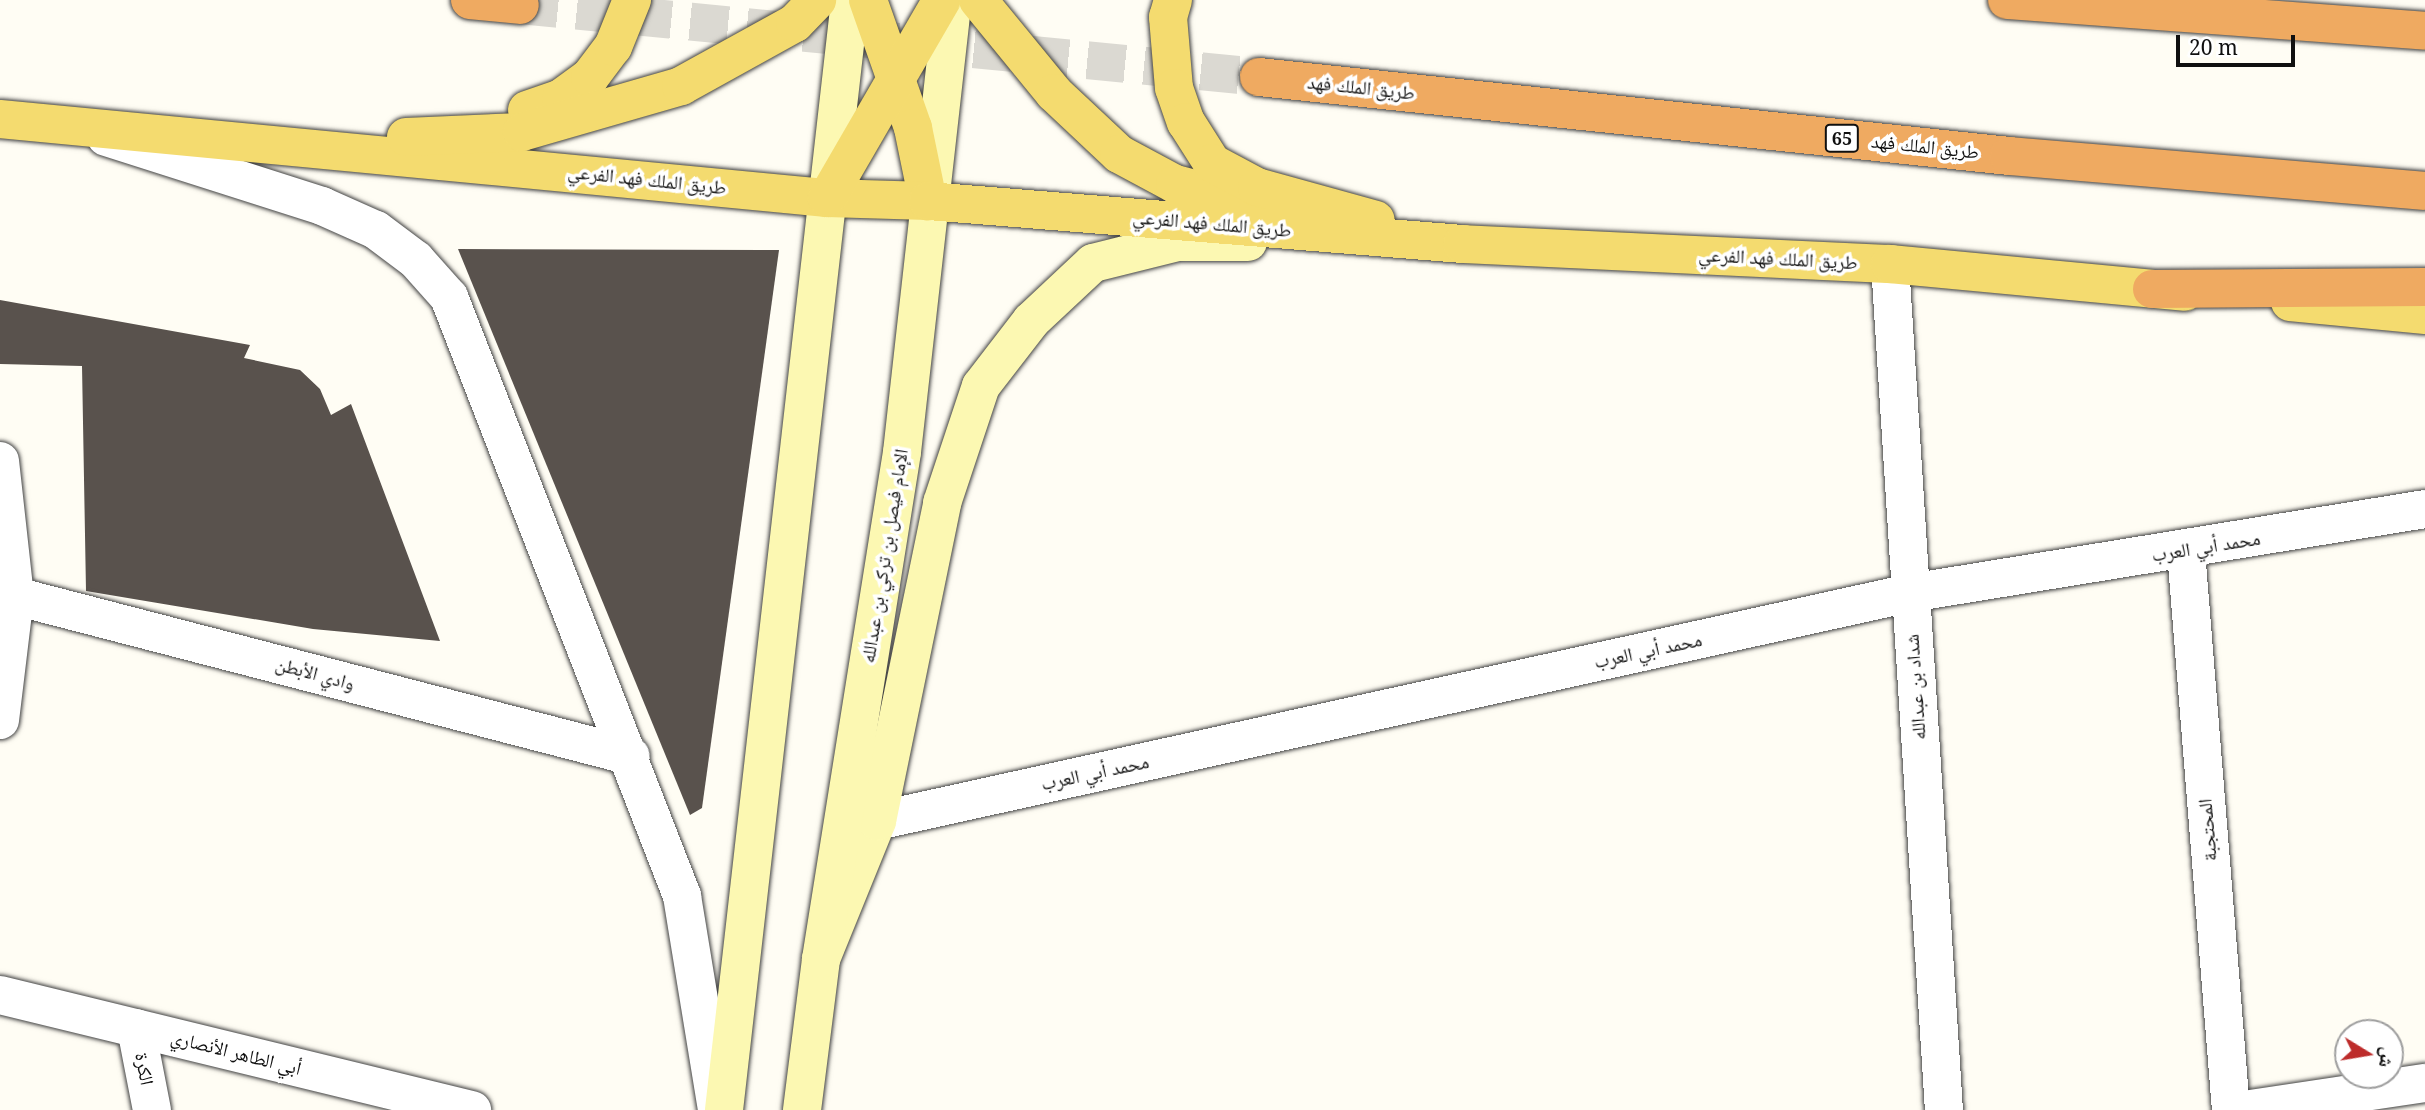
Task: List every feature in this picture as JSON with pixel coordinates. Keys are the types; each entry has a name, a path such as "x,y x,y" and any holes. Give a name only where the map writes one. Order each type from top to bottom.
{"highway":[{"path":"470,0 520,5"},
{"path":"2007,0 2425,31"},
{"name":"طريق الملك فهد","path":"1259,77 2009,156 2425,191"},
{"path":"2152,289 2425,287"}],"main road":[{"path":"257,142 513,115 561,98 590,77 613,47 632,0"},
{"path":"257,142 522,132 681,86 794,23 817,0"},
{"path":"724,1110 850,0"},
{"path":"869,0 913,128 928,201"},
{"path":"827,198 942,0"},
{"name":"الإمام فيصل بن تركي بن عبدالله","path":"802,1110 821,959 902,452 928,201 953,0"},
{"path":"978,0 1054,93 1119,154 1175,184 1236,202 1462,244"},
{"path":"1172,0 1168,16 1174,88 1186,122 1212,163 1257,187 1462,244"},
{"name":"طريق الملك فهد الفرعي","path":"0,119 80,129 257,142 827,198 928,201 1462,244 1890,264 2425,315"},
{"path":"821,959 877,821 942,503 981,386 1031,321 1093,263 1177,242 1462,244"}],"street":[{"path":"80,129 322,206 376,230 416,260 449,297 631,756 682,896 717,1110"},
{"name":"شداد بن عبدالله","path":"1890,264 1944,1110"},
{"path":"0,461 8,599 0,720"},
{"name":"محمد أبي العرب","path":"877,821 1910,593 2186,551 2425,509"},
{"name":"المحتجبة","path":"2186,551 2231,1110"},
{"name":"وادي الأبطن","path":"8,599 631,756"},
{"name":"أبي الطاهر الأنصاري","path":"0,995 472,1110"},
{"name":"الكرة","path":"136,1028 152,1110"},
{"path":"2244,1110 2301,1106 2425,1083"}],"building":[{"path":"458,249 779,250 702,808 690,815"},
{"path":"0,300 250,345 244,358 300,370 320,389 331,415 351,404 440,641 313,629 86,591 82,366 0,364"}],"tunnel":[{"path":"520,5 1259,77"}]}
